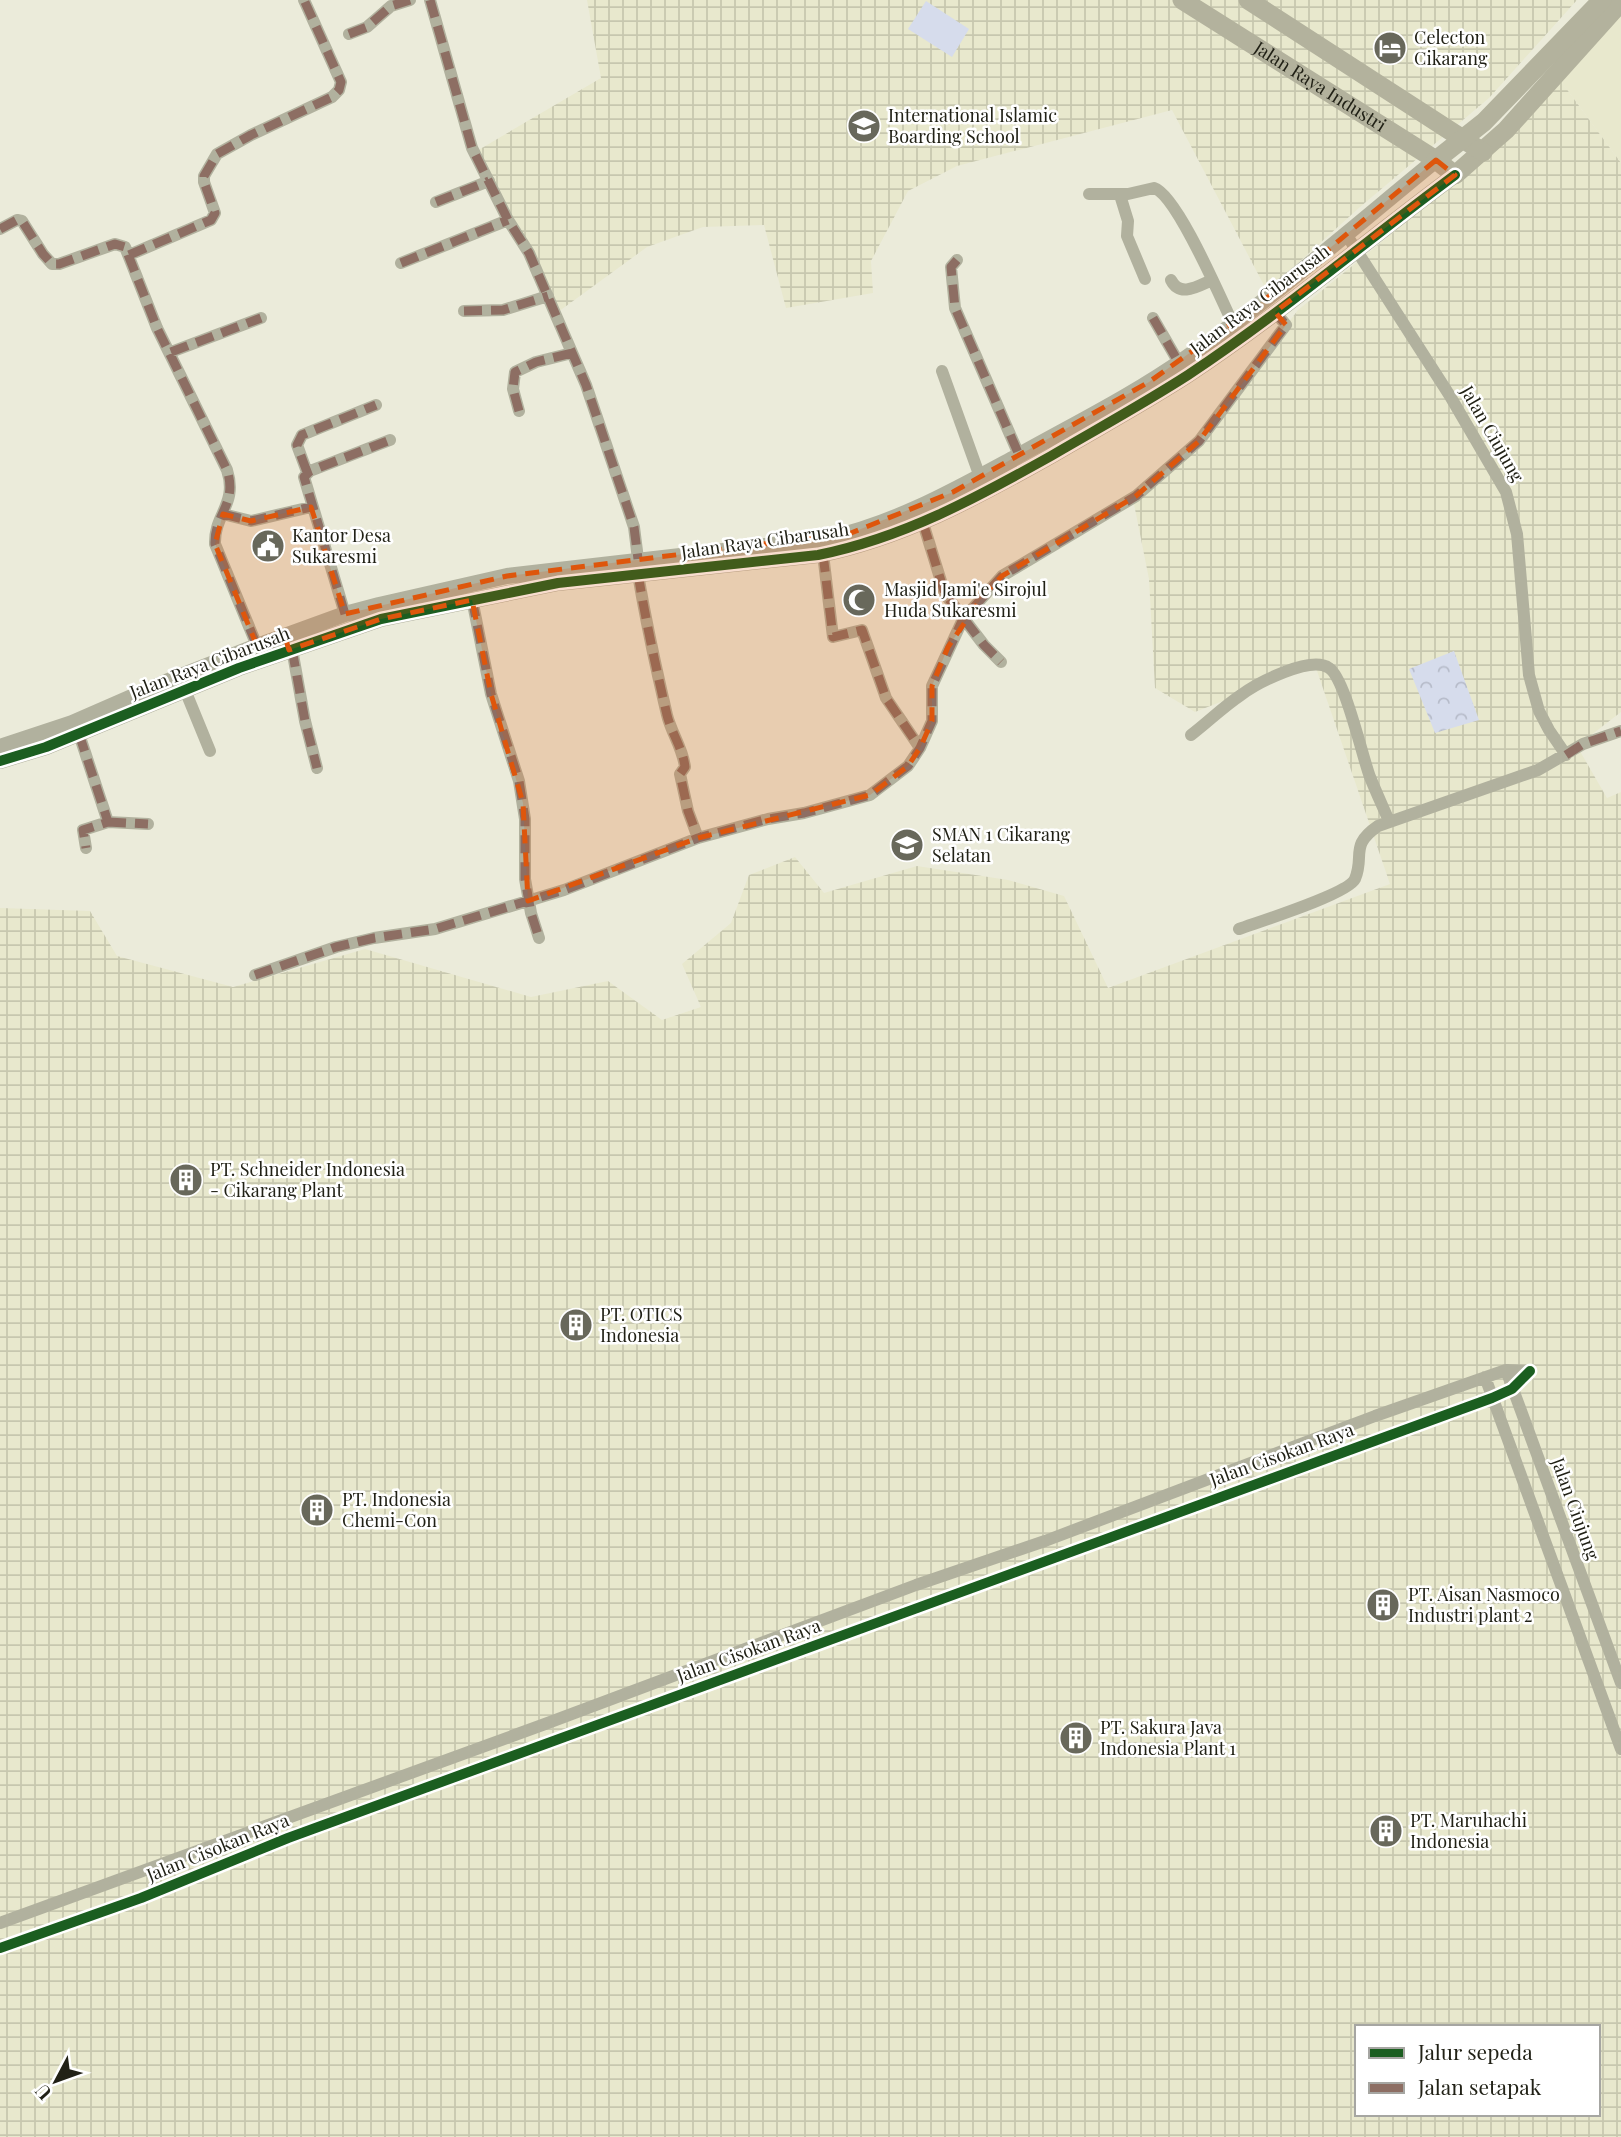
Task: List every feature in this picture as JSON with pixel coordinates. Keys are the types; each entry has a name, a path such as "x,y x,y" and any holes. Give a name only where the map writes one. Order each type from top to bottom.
{"main road":[{"name":"Jalan Raya Industri","path":"1182,0 1436,160 1455,175"},
{"name":"Jalan Raya Industri","path":"1248,0 1483,152"},
{"name":"Jalan Raya Cibarusah","path":"1436,160 1507,99 1602,0"},
{"name":"Jalan Raya Cibarusah","path":"1455,175 1483,152 1538,96 1621,2"}],"street":[{"path":"129,255 211,220 215,213 204,176 219,152 332,97 339,90 341,82 304,0"},
{"path":"349,34 367,27 391,6 410,0"},
{"path":"430,0 468,134 480,166 508,220 529,253 548,296 596,409 634,527 648,633 668,719 683,758 685,767 680,774 688,811 698,838"},
{"name":"Jalan Raya Cibarusah","path":"911,522 942,497 1087,418 1179,363 1289,282 1436,160"},
{"name":"Jalan Raya Cibarusah","path":"0,761 31,753 185,690 288,646 345,614 507,576 638,567 763,563 823,554 842,543 948,512 1012,478 1189,374 1455,175"},
{"path":"436,202 489,181"},
{"path":"1089,194 1119,195 1154,188 1164,193 1189,234 1233,324"},
{"path":"1119,195 1128,221 1127,236 1145,279"},
{"path":"0,229 17,220 22,221 52,264 59,264 115,244 125,247 157,328 227,470 231,492 215,534 215,544 257,646"},
{"path":"401,264 508,220"},
{"name":"Jalan Ciujung","path":"1346,234 1455,405 1506,492 1517,534 1530,675 1539,710 1566,755"},
{"path":"957,260 951,272 955,308 1019,455"},
{"path":"1171,281 1181,290 1191,289 1212,280"},
{"path":"464,311 503,310 548,296"},
{"path":"255,975 336,947 374,938 428,931 528,901 583,883 698,838 870,795 908,766 920,748 932,721 932,686 962,619 1002,576 1136,496 1199,441 1286,325 1275,312"},
{"path":"171,352 261,318"},
{"path":"1153,318 1179,363"},
{"path":"519,411 513,389 515,372 536,362 572,353"},
{"path":"942,371 980,477"},
{"path":"307,472 297,445 302,435 376,405"},
{"path":"345,614 303,477 307,472 390,440"},
{"path":"223,514 251,521 312,507"},
{"path":"911,522 941,586 962,619 1001,662"},
{"name":"Jalan Raya Cibarusah","path":"0,747 72,723 257,646 288,646 381,620 472,599 638,567 775,545 842,543"},
{"path":"823,554 833,636 862,630 886,698 920,748"},
{"path":"472,599 491,694 519,781 523,803 528,901 539,939"},
{"path":"288,646 317,768"},
{"path":"1191,735 1242,693 1304,665 1316,663 1331,669 1341,685 1370,776 1389,821"},
{"path":"185,690 210,751"},
{"path":"1238,929 1327,897 1350,884 1355,877 1361,842 1370,831 1389,821 1530,772 1583,744 1621,731"},
{"path":"79,734 108,822"},
{"path":"86,848 83,830 108,822 148,824"},
{"path":"1506,1370 1530,1371 1512,1389"},
{"name":"Jalan Ciujung","path":"1506,1370 1621,1683"},
{"name":"Jalan Cisokan Raya","path":"0,1923 1506,1370"},
{"path":"1485,1377 1621,1749"},
{"name":"Jalan Cisokan Raya","path":"0,1948 141,1898 288,1838 1512,1389"}],"highlighted area":[{"path":"1436,160 1455,175 1275,312 1286,325 1199,441 1136,496 1002,576 985,593 948,647 932,686 932,721 920,748 908,766 870,795 698,838 528,901 523,803 491,694 472,600 381,619 289,650 285,637 257,646 215,544 223,514 251,521 311,507 345,614 507,576 851,533 953,492 1149,382 1289,282"}],"shaded area":[{"path":"587,0 1577,0 1489,98 1360,207 1267,291 1172,110 957,166 908,191 871,261 873,293 786,308 764,225 703,227 647,247 558,312 475,152 601,78"},
{"path":"1621,14 1621,163 1560,80"},
{"path":"1560,80 1621,163 1621,712 1577,746 1607,798 1621,792 1621,2137 0,2137 0,908 90,911 117,956 233,987 365,949 531,997 608,981 662,1020 701,1007 682,964 731,923 749,875 795,857 824,893 917,866 1008,880 1064,896 1108,988 1390,884 1315,665 1195,712 1155,688 1149,579 1133,499 1199,441 1298,310 1496,149"}],"green space":[{"path":"926,1 969,29 952,57 908,29"},
{"path":"1454,651 1479,720 1435,733 1409,669"}],"marked path":[{"path":"129,255 211,220 215,213 204,176 217,154 332,97 339,90 341,82 304,0"},
{"path":"349,34 367,27 391,6 410,0"},
{"path":"430,0 472,148 508,220 529,253 586,385 634,527 638,559"},
{"path":"436,202 489,181"},
{"path":"0,229 17,220 22,221 52,264 59,264 115,244 125,247 157,328 227,470 230,492 218,525 215,544 257,646"},
{"path":"401,263 508,220"},
{"path":"957,260 951,267 955,308 1019,455"},
{"path":"464,311 503,310 548,296"},
{"path":"255,975 336,947 435,929 564,890 698,838 870,795 908,766 920,748 932,721 932,686 963,619 1002,576 1136,496 1199,441 1286,325 1275,312"},
{"path":"171,352 261,318"},
{"path":"1153,318 1179,363"},
{"path":"519,411 513,389 515,372 536,362 572,353"},
{"path":"307,472 297,445 302,435 376,405"},
{"path":"345,614 304,477 310,471 390,440"},
{"path":"223,514 251,521 311,507"},
{"path":"923,523 945,594 984,645 1001,662"},
{"path":"823,554 833,637 862,630 886,698 920,748"},
{"path":"638,574 667,715 684,760 685,767 680,774 688,811 698,838"},
{"path":"472,599 491,694 519,781 525,819 525,879 539,938"},
{"path":"292,649 317,768"},
{"path":"1566,755 1583,744 1621,731"},
{"path":"79,734 108,822 83,830 86,848"},
{"path":"108,822 148,824"}],"cycle path":[{"path":"0,761 46,747 239,668 381,619 558,583 818,555 849,548 909,527 1023,472 1188,375 1289,302 1455,175"},
{"path":"0,1948 141,1898 288,1838 1492,1398 1512,1389 1530,1371"}],"place":[{"name":"Celecton Cikarang","path":"1390,48"},
{"name":"International Islamic Boarding School","path":"864,126"},
{"name":"Kantor Desa Sukaresmi","path":"268,546"},
{"name":"Masjid Jami'e Sirojul Huda Sukaresmi","path":"859,600"},
{"name":"SMAN 1 Cikarang Selatan","path":"907,845"},
{"name":"PT. Schneider Indonesia - Cikarang Plant","path":"186,1180"},
{"name":"PT. OTICS Indonesia","path":"576,1325"},
{"name":"PT. Indonesia Chemi-Con","path":"317,1510"},
{"name":"PT. Aisan Nasmoco Industri plant 2","path":"1383,1605"},
{"name":"PT. Sakura Java Indonesia Plant 1","path":"1076,1738"},
{"name":"PT. Maruhachi Indonesia","path":"1386,1831"}]}
